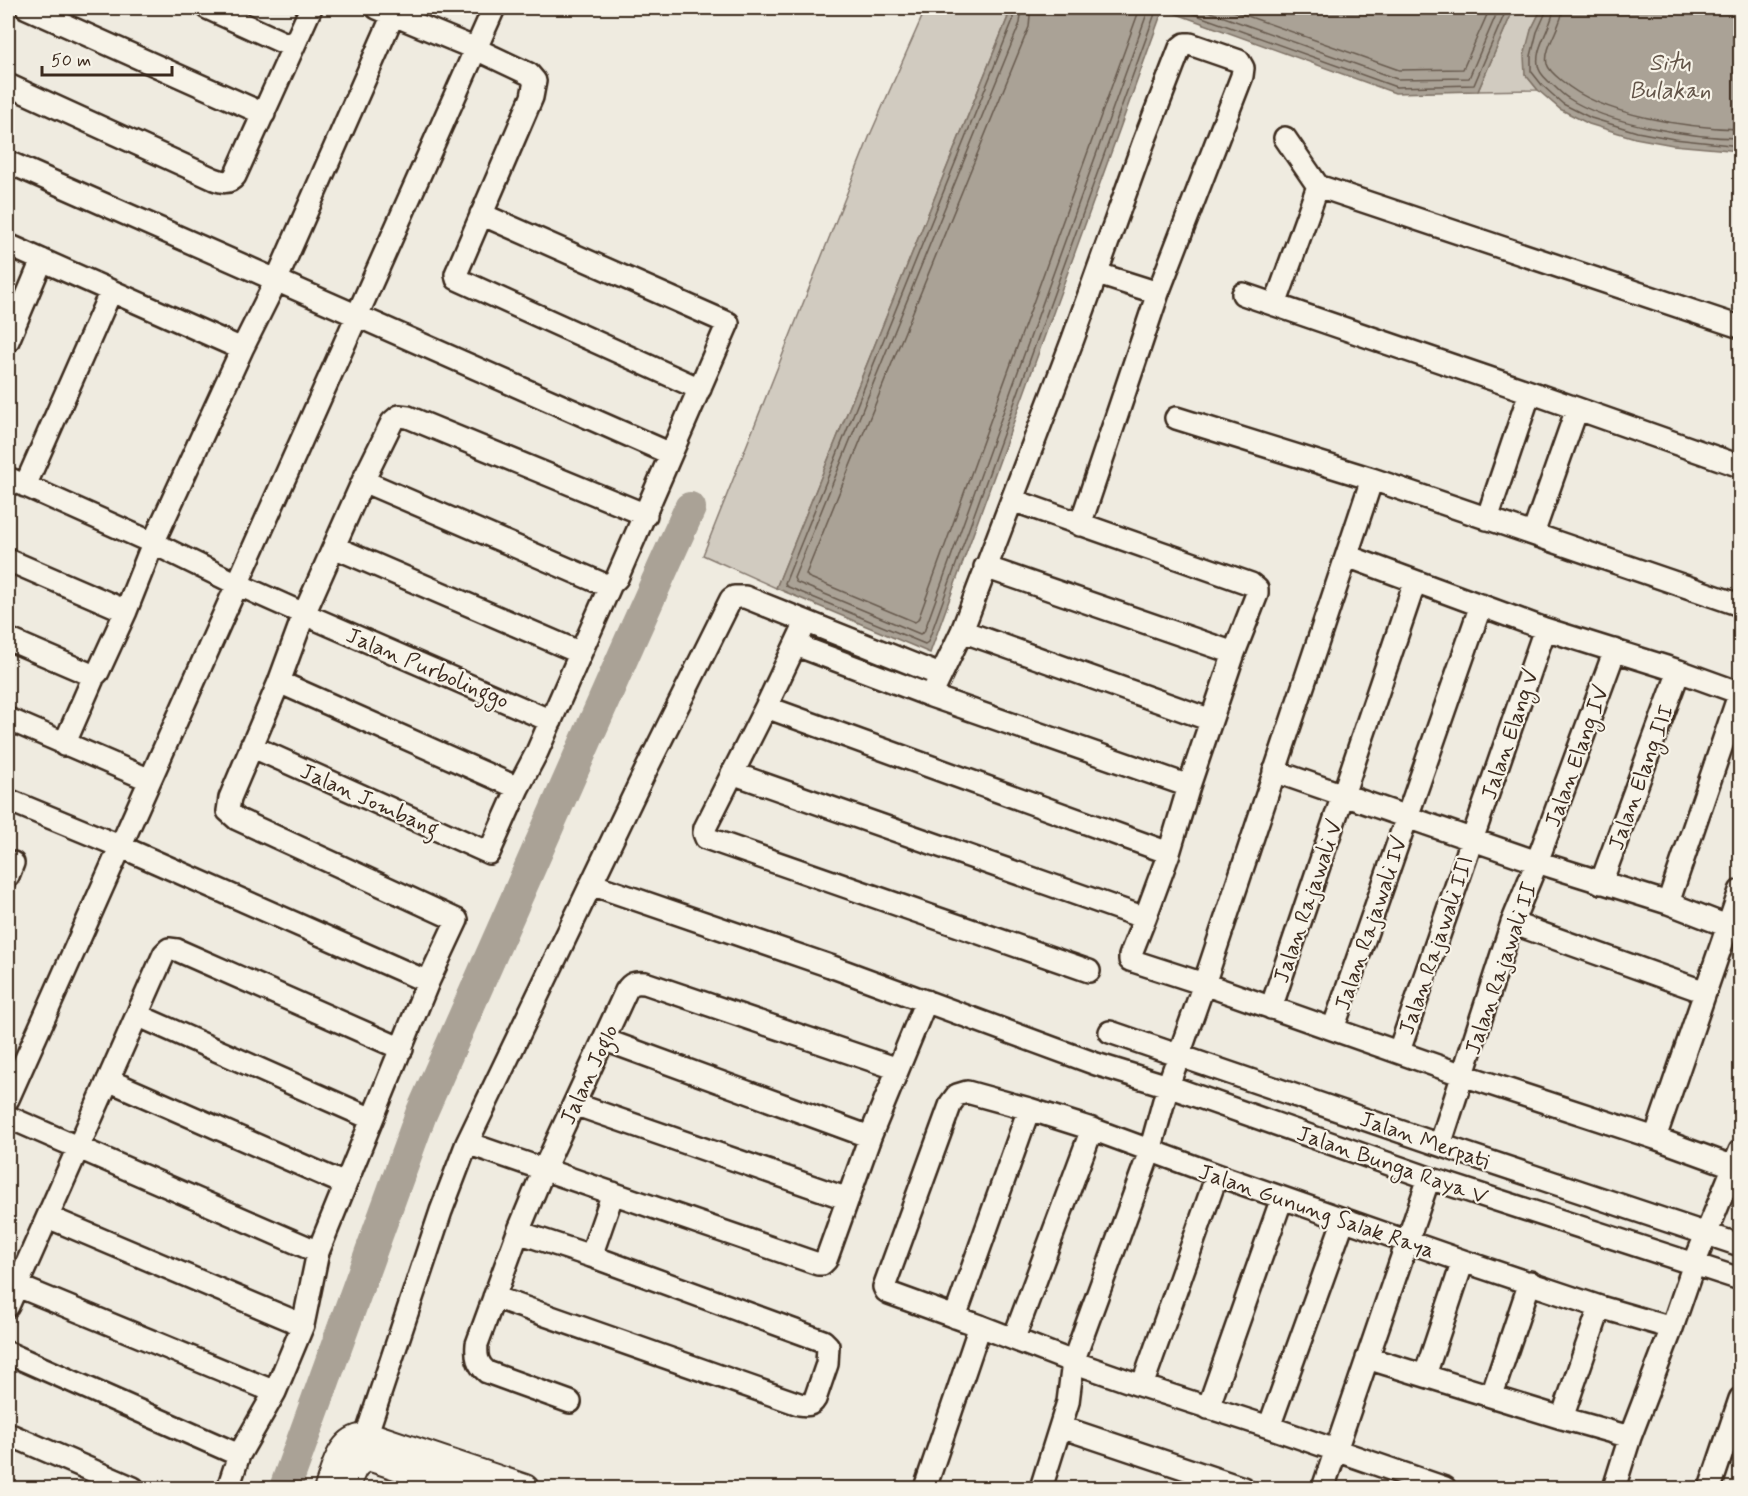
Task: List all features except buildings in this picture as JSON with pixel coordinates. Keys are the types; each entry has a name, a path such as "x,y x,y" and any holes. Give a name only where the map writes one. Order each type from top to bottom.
{"main road":[{"path":"346,1488 353,1468 364,1448 376,1438 525,1488"},
{"path":"328,1488 340,1455 346,1445 355,1439 371,1458 464,1488"}],"street":[{"path":"27,8 264,114"},
{"path":"207,8 293,47"},
{"path":"8,85 214,179 230,181 235,176 311,8"},
{"path":"8,1099 494,8"},
{"path":"64,745 242,348 276,281 385,11 529,74 535,81 532,97 456,274 458,280 700,389"},
{"path":"932,696 962,631 1098,274 1143,144 1180,48 1185,44 1190,44 1239,61 1243,72 1158,293 1080,525"},
{"path":"1285,138 1318,186 1740,327"},
{"path":"8,162 671,454"},
{"path":"1275,305 1318,186"},
{"path":"279,682 518,789 551,721 611,584 617,578 646,515 728,322 481,214"},
{"path":"8,245 242,348"},
{"path":"8,341 42,260"},
{"path":"1098,274 1158,293"},
{"path":"16,482 111,291"},
{"path":"1243,294 1740,466"},
{"path":"1487,519 1530,392"},
{"path":"1533,534 1577,409"},
{"path":"228,1488 239,1455 275,1392 303,1324 318,1252 428,982 457,920 232,816 228,811 230,798 279,682 304,614 363,481 392,422 399,416 408,417 646,515"},
{"path":"1176,418 1372,479 1740,605"},
{"path":"1041,1488 1068,1402 1073,1362 1150,1151 1168,1086 1372,479"},
{"path":"363,481 603,584 611,584"},
{"name":"Jalan Purbolinggo","path":"16,482 304,614 551,721"},
{"path":"1012,500 1251,584 1257,589 1211,720 1169,853 1130,960 1463,1075 1656,1138 1739,1162 1694,1264 1630,1437 1614,1488"},
{"path":"334,547 580,654"},
{"path":"1347,556 1545,629 1615,650 1740,693 1668,903"},
{"path":"8,561 126,611"},
{"path":"985,567 1234,653"},
{"name":"Jalan Rajawali V","path":"1271,1008 1415,582"},
{"path":"364,1448 441,1211 467,1143 731,599 745,597 940,675"},
{"name":"Jalan Rajawali IV","path":"1333,1029 1481,605"},
{"path":"806,622 705,828 704,836 707,839 1089,971"},
{"name":"Jalan Elang V","path":"1472,839 1545,629"},
{"path":"962,631 1211,720"},
{"path":"8,639 94,676"},
{"path":"796,645 932,696 1190,786"},
{"name":"Jalan Elang IV","path":"1538,862 1615,650"},
{"name":"Jalan Elang III","path":"1601,883 1678,671"},
{"path":"766,707 1169,853"},
{"path":"8,719 150,780"},
{"name":"Jalan Jombang","path":"251,746 489,853 518,789"},
{"path":"1274,771 1538,862 1668,903 1734,929"},
{"path":"732,773 1145,918"},
{"path":"8,800 428,982"},
{"name":"Jalan Rajawali III","path":"1399,1051 1472,839"},
{"name":"Jalan Rajawali II","path":"1440,1145 1512,923 1538,862"},
{"name":"Jalan Bunga Raya V","path":"591,884 926,1001 1096,1064 1168,1086 1429,1178 1740,1279"},
{"path":"1656,1138 1705,992 1734,929 1740,891"},
{"path":"1512,923 1705,992"},
{"path":"8,1305 12,1284 48,1217 164,954 170,949 402,1049"},
{"name":"Jalan Joglo","path":"570,1402 497,1376 480,1366 477,1359 477,1344 544,1169 626,992 632,984 645,983 898,1069"},
{"path":"467,1143 822,1264 826,1260 870,1137 926,1001"},
{"path":"137,1015 372,1119"},
{"name":"Jalan Merpati","path":"1110,1032 1740,1245"},
{"path":"605,1040 870,1137"},
{"path":"108,1080 345,1184"},
{"name":"Jalan Gunung Salak Raya","path":"956,1317 889,1293 884,1287 951,1103 962,1093 972,1093 1092,1129 1407,1242 1600,1307 1672,1328"},
{"path":"574,1104 848,1199"},
{"path":"1029,1109 956,1317 1073,1362 1445,1488"},
{"path":"8,1117 318,1252"},
{"path":"1014,1338 1092,1129"},
{"path":"1142,1386 1216,1175"},
{"path":"1323,1488 1429,1178"},
{"path":"591,1256 613,1193"},
{"path":"1208,1408 1282,1198"},
{"path":"48,1217 303,1324"},
{"path":"1269,1427 1344,1219"},
{"path":"494,1297 799,1404 813,1403 827,1364 828,1346 824,1341 591,1256 518,1232"},
{"path":"1425,1375 1463,1261"},
{"path":"1492,1395 1530,1282"},
{"path":"12,1284 275,1392"},
{"path":"1562,1418 1600,1307"},
{"path":"925,1488 980,1326"},
{"path":"8,1353 239,1455"},
{"path":"1367,1358 1630,1437"},
{"path":"1710,1488 1740,1399"},
{"path":"1061,1426 1243,1488"},
{"path":"8,1434 133,1488"}],"shaded area":[{"path":"926,8 993,8 1008,17 776,588 703,555 870,135"},
{"path":"1514,8 1542,8 1531,30 1525,74 1538,90 1478,91"}],"water":[{"path":"993,8 1514,8 1478,91 1395,93 1163,9 930,653 776,588 1008,17"},
{"name":"Situ Bulakan","path":"1542,8 1740,8 1740,151 1673,145 1635,138 1589,124 1560,109 1538,90 1525,74 1524,56 1531,30"}],"waterway":[{"path":"285,1488 421,1114 690,508"}]}
